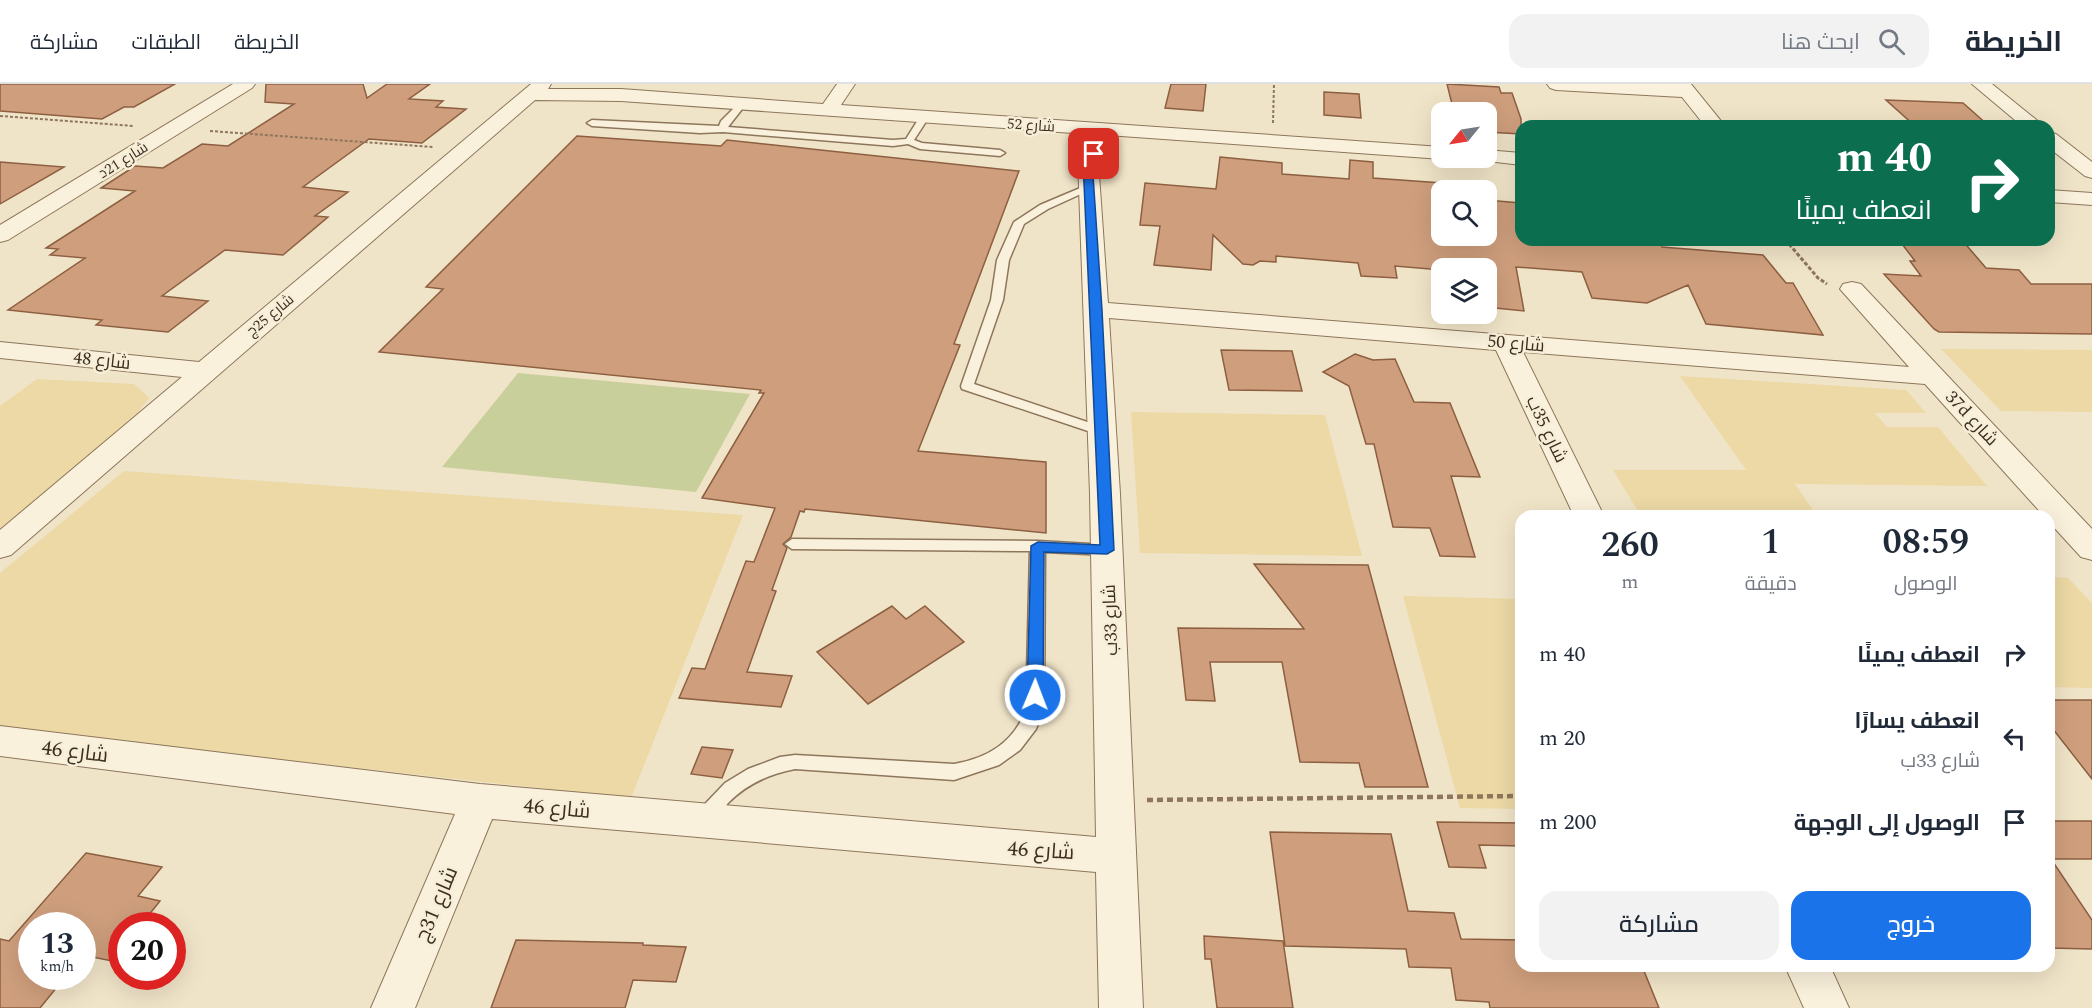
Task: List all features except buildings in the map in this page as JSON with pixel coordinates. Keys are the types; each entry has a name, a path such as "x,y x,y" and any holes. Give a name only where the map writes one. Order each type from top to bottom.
{"street":[{"name":"شارع 21د","path":"0,235 246,84"},
{"path":"828,110 846,84"},
{"path":"1556,84 1684,88 1710,120"},
{"path":"1981,84 2026,120"},
{"name":"شارع 52","path":"537,88 1431,152"},
{"name":"شارع 25ج","path":"0,547 537,88"},
{"name":"شارع 33ب","path":"1084,128 1082,141 1089,174 1103,432 1121,1008"},
{"path":"1089,174 1098,148 1108,130"},
{"path":"2055,143 2092,172"},
{"path":"1497,157 1515,158"},
{"path":"2055,196 2092,199"},
{"name":"37d شارع","path":"1854,291 2092,549"},
{"name":"شارع 50","path":"1097,310 1934,377"},
{"name":"شارع 35ب","path":"1506,343 1586,510"},
{"name":"شارع 48","path":"0,350 205,371"},
{"name":"شارع 46","path":"0,741 480,801 1116,855"},
{"name":"شارع 31ج","path":"393,1008 480,801"},
{"path":"1810,972 1827,1008"}],"lane":[{"path":"723,129 724,123 741,104"},
{"path":"909,141 924,117"},
{"path":"592,123 700,130 723,129 893,143 909,141 920,146 1000,153"},
{"path":"1089,174 1019,222 1003,260 997,300 967,386 1103,432"},
{"path":"792,544 1038,546 1107,550"},
{"path":"705,821 714,806 741,780 777,765 795,762 954,772 974,769 993,762 1008,752 1021,739 1030,725 1035,710 1038,546"}],"path":[{"path":"1272,142 1274,84"},
{"path":"0,116 465,150"},
{"path":"1791,246 1818,278 1832,286 1854,291"},
{"path":"1115,801 1515,796"}],"green space":[{"path":"518,373 750,394 696,492 442,467"}],"sand":[{"path":"1941,349 2092,350 2092,412 2001,411"},
{"path":"1680,376 1906,390 1926,413 1875,413 1887,427 1938,427 1987,486 1795,484 1813,510 1637,510 1613,470 1746,470"},
{"path":"37,379 134,384 149,398 137,413 0,533 0,406"},
{"path":"1131,412 1325,415 1362,556 1140,553"},
{"path":"124,471 743,515 631,798 0,729 0,573"},
{"path":"2055,577 2068,578 2092,603 2092,688 2055,687"},
{"path":"1403,596 1515,599 1515,809 1460,808"}],"route":[{"path":"1035,695 1038,546 1107,550 1088,160 1094,154"}]}
